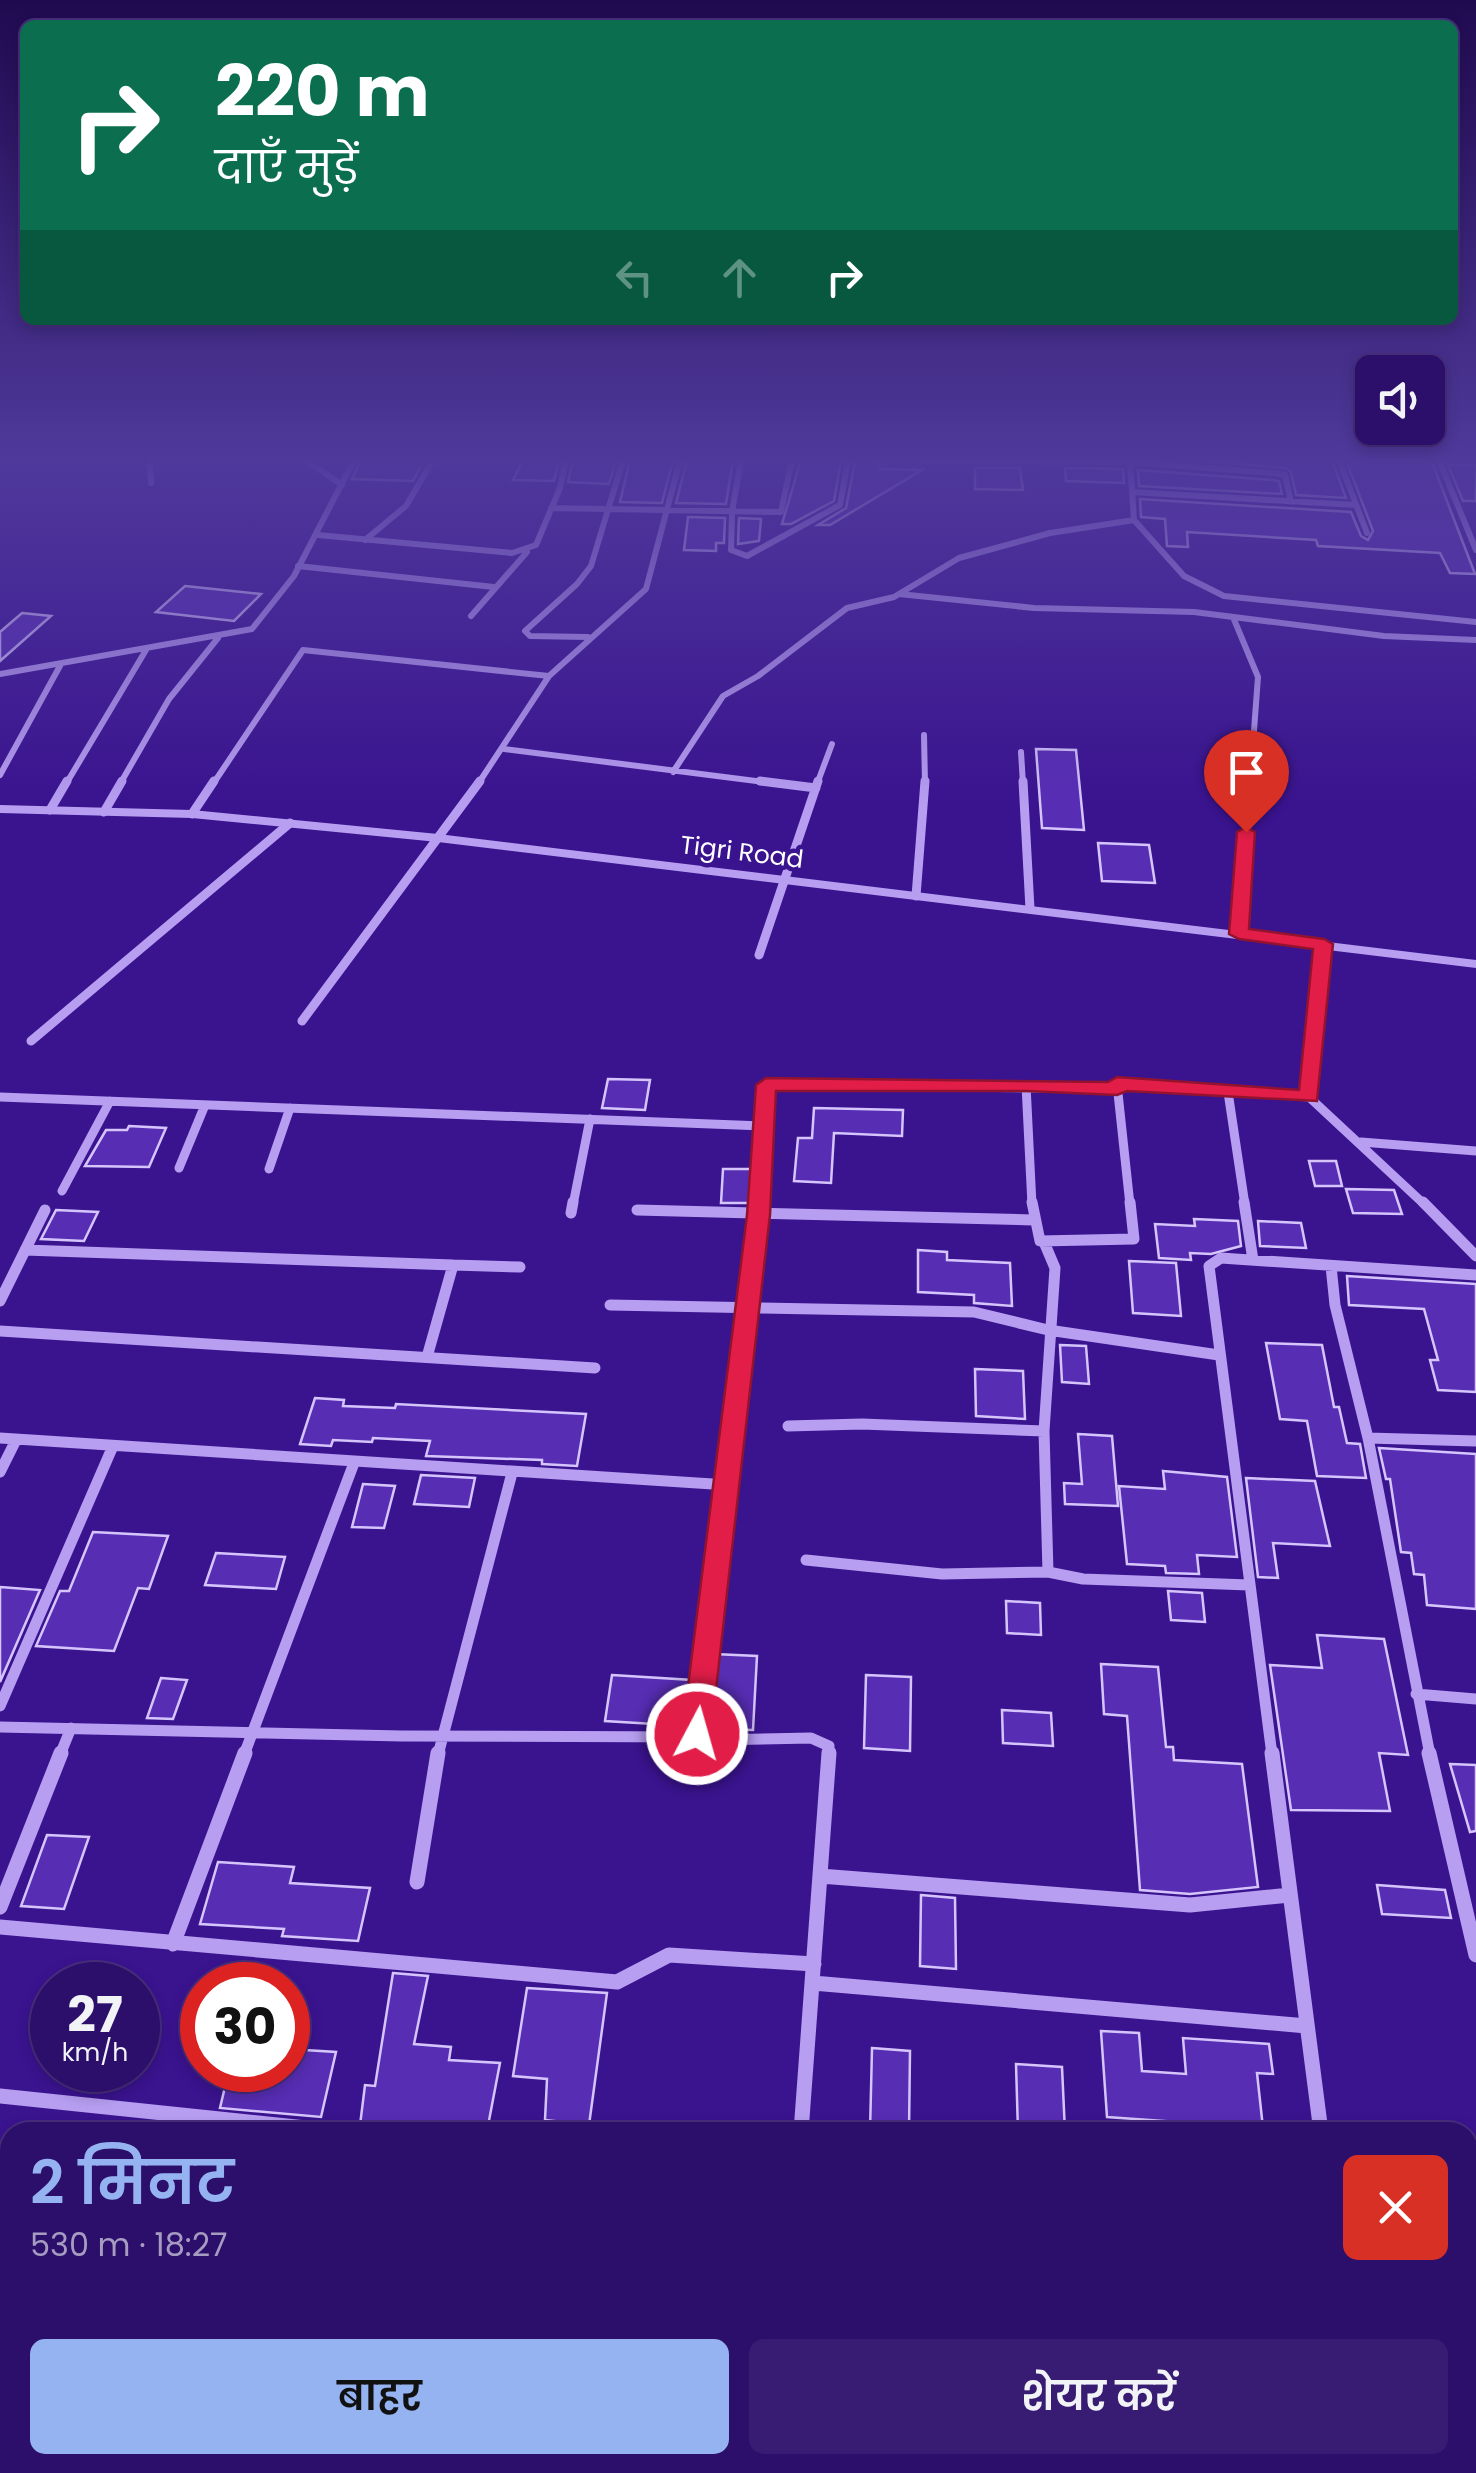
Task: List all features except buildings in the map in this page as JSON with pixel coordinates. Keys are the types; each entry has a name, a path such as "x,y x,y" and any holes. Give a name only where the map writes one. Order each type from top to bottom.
{"street":[{"path":"0,674 247,632 259,625 292,575"},
{"path":"382,575 494,588"},
{"path":"471,616 506,575"},
{"path":"585,575 538,615 525,635 590,636"},
{"path":"302,1021 504,749 548,676 650,583 652,575"},
{"path":"673,772 723,696 758,676 846,608 899,594 931,575"},
{"path":"1183,575 1224,596 1476,622"},
{"path":"899,594 1034,608 1233,617 1384,636 1476,640"},
{"path":"1233,617 1258,676 1239,934"},
{"path":"104,812 169,699 218,638"},
{"path":"50,810 146,650"},
{"path":"192,814 303,650 548,676"},
{"path":"0,775 62,664"},
{"path":"916,896 926,808 924,735"},
{"path":"760,955 782,880 832,744"},
{"path":"504,749 816,788"},
{"path":"1021,752 1030,909"},
{"name":"Tigri Road","path":"0,809 192,814 438,838 1476,964"},
{"path":"32,1042 290,823"},
{"path":"1309,1097 1324,944"},
{"path":"698,1737 696,1728 758,1215 766,1085 770,1082 1117,1089"},
{"path":"1026,1085 1033,1220 1038,1240 1134,1239 1117,1084 1309,1097 1476,1256"},
{"path":"1228,1092 1253,1260"},
{"path":"0,1097 763,1126"},
{"path":"62,1190 110,1101"},
{"path":"179,1168 205,1105"},
{"path":"269,1169 290,1108"},
{"path":"570,1212 590,1120"},
{"path":"1360,1142 1476,1151"},
{"path":"0,1301 45,1210"},
{"path":"637,1210 1033,1220"},
{"path":"1044,1242 1055,1268 1044,1431 1048,1572"},
{"path":"26,1250 520,1267"},
{"path":"1320,2122 1208,1266 1221,1258 1476,1275"},
{"path":"427,1357 454,1265"},
{"path":"1331,1266 1335,1304 1368,1438 1416,1694 1469,1893 1476,1955"},
{"path":"610,1305 974,1312 1048,1330 1219,1355"},
{"path":"0,1331 595,1368"},
{"path":"788,1426 862,1424 1044,1431"},
{"path":"0,1438 354,1464 728,1485"},
{"path":"1368,1438 1476,1441"},
{"path":"0,1472 16,1440"},
{"path":"0,1706 113,1446"},
{"path":"173,1944 354,1464"},
{"path":"416,1882 441,1736 512,1473"},
{"path":"806,1560 942,1574 1048,1572 1083,1579 1249,1586"},
{"path":"1416,1694 1476,1698"},
{"path":"0,1726 709,1740 811,1738 828,1744 803,2122"},
{"path":"0,1906 70,1728"},
{"path":"820,1876 1190,1905 1290,1896"},
{"path":"0,1928 617,1982 669,1955 814,1964"},
{"path":"812,1983 1307,2026"},
{"path":"0,2096 248,2122"}],"route":[{"path":"697,1734 758,1215 766,1085 770,1082 1117,1089 1117,1084 1309,1097 1324,944 1239,934 1246,832"}]}
